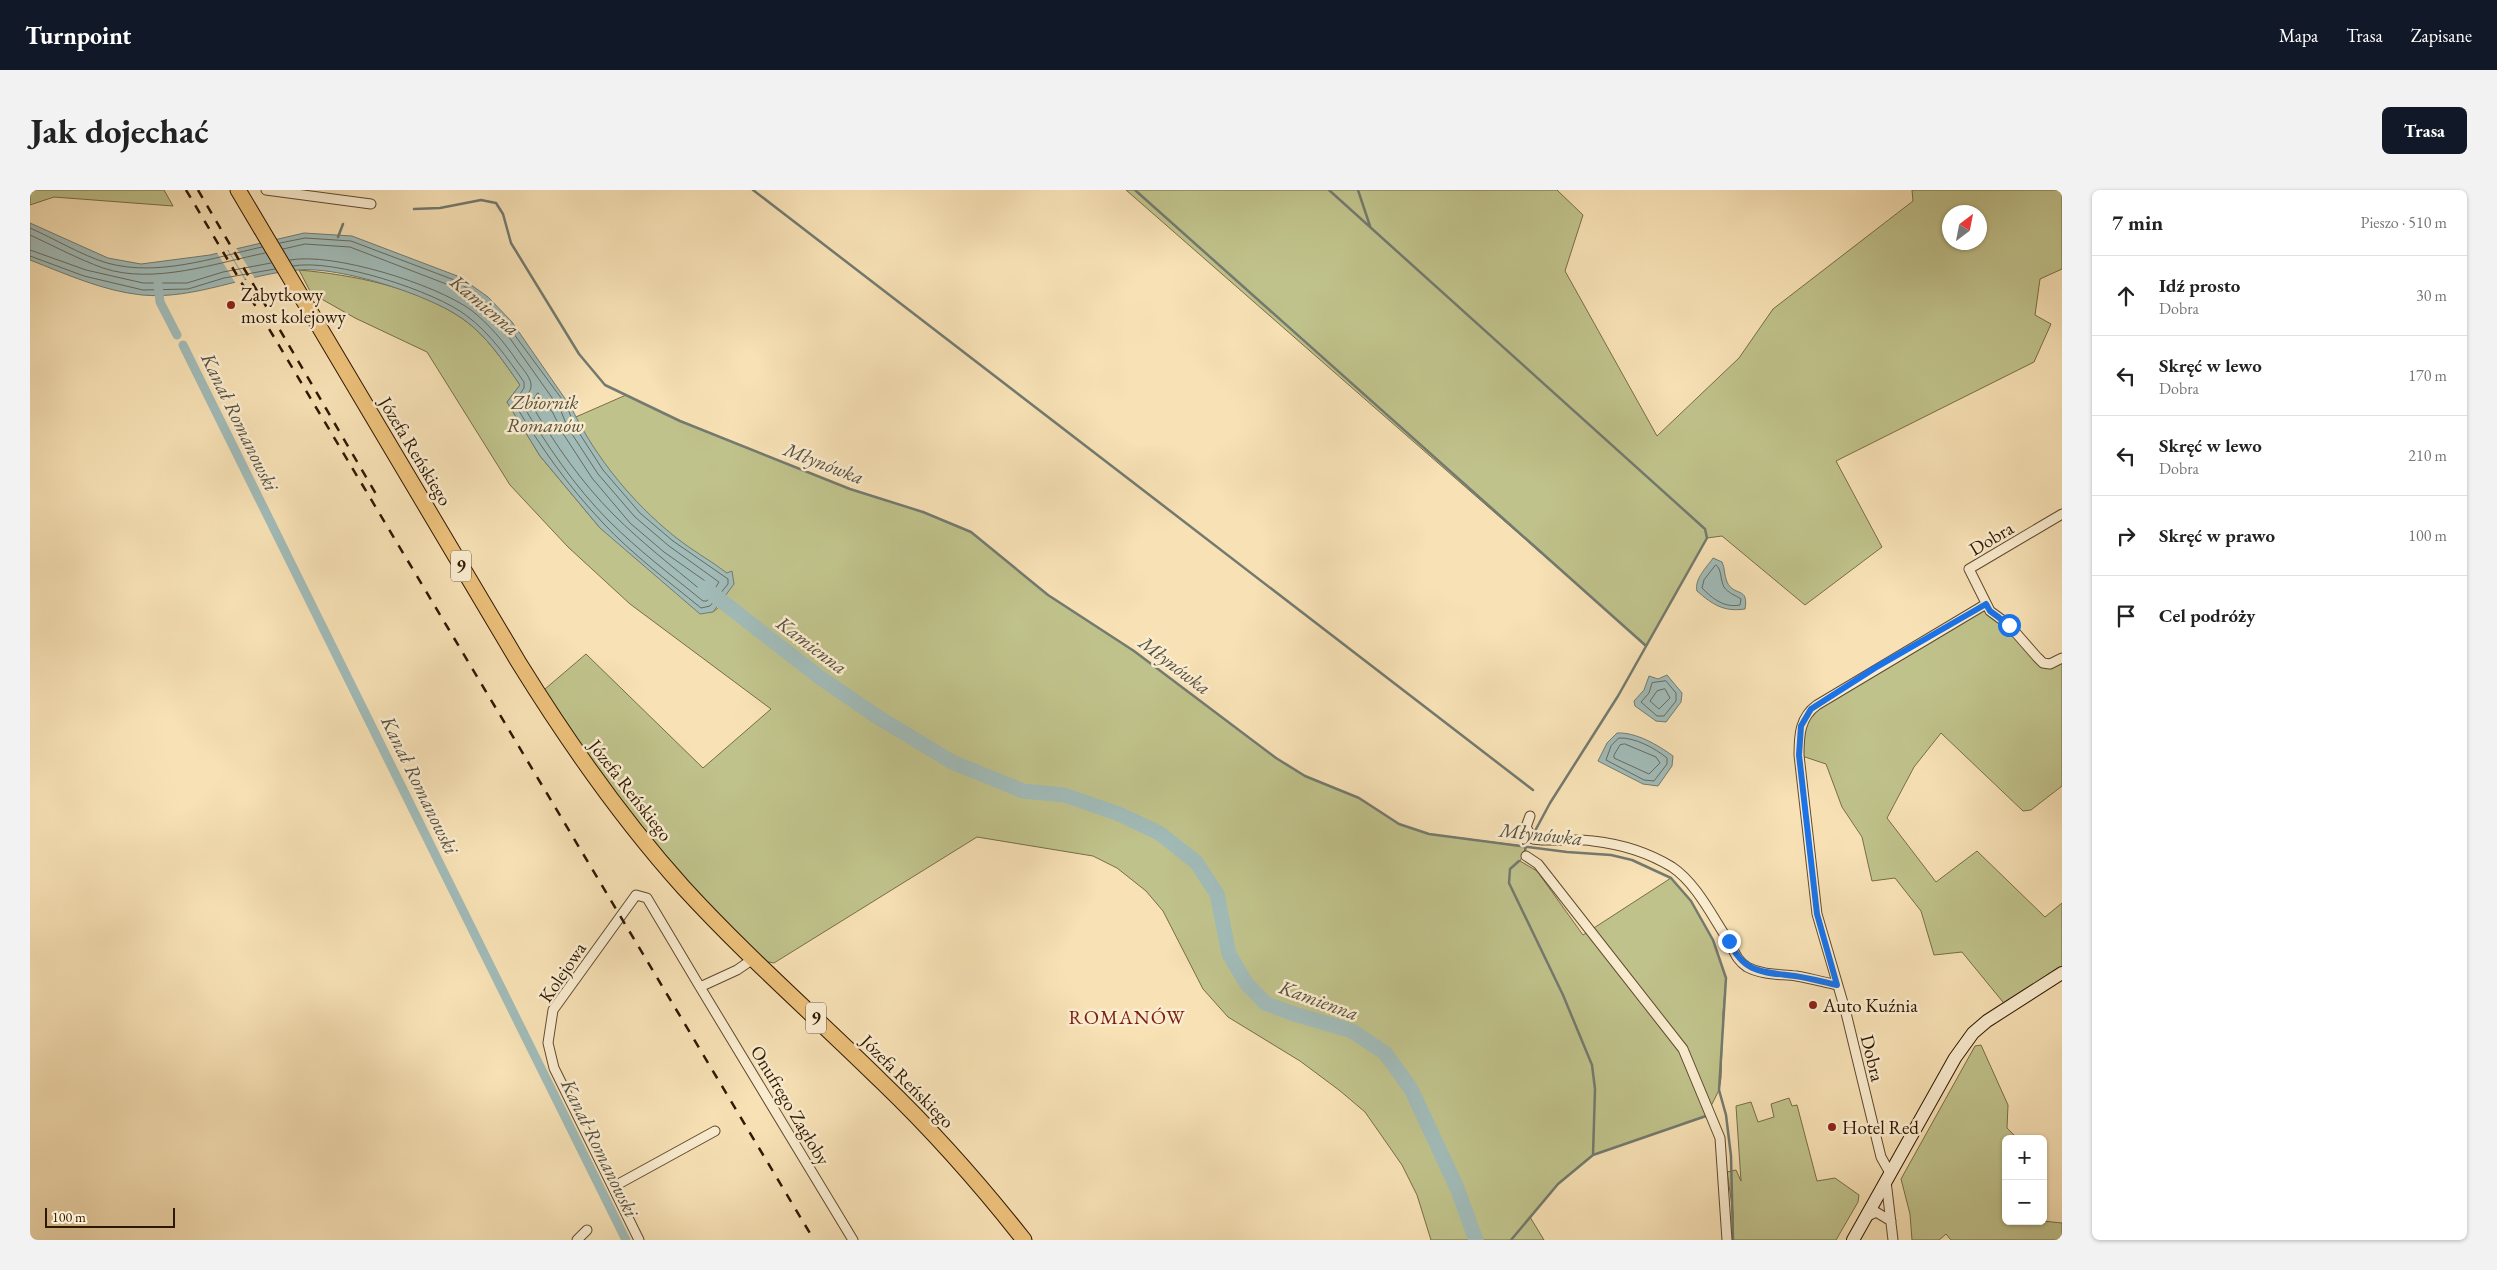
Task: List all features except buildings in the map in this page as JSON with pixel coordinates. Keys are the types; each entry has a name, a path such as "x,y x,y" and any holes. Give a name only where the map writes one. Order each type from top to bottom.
{"main road":[{"name":"Józefa Reńskiego","path":"241,195 559,727 599,784 658,859 753,958 923,1123 986,1192 1024,1240"}],"street":[{"path":"266,190 371,204"},
{"name":"Dobra","path":"2062,514 1969,569 1986,599 1986,604 1990,611 2009,625 2043,663 2050,664 2062,658"},
{"name":"Dobra","path":"1893,1240 1888,1177 1881,1157 1817,914 1799,755 1801,726 1811,709 1817,704 1986,604"},
{"path":"1530,816 1526,827 1532,839 1547,841 1592,840 1619,845 1651,856 1674,868 1702,900 1729,941 1736,957 1748,967 1765,973 1796,976 1837,985"},
{"path":"1526,856 1538,864 1683,1049 1720,1138 1727,1240"},
{"name":"Onufrego Zagłoby","path":"640,895 647,898 658,914 853,1240"},
{"name":"Kolejowa","path":"639,1240 554,1068 548,1051 549,1026 558,1001 633,898 640,895"},
{"path":"700,987 737,970 753,958"},
{"path":"1854,1240 1955,1058 1973,1033 1994,1015 2062,974"},
{"path":"613,1188 715,1131"},
{"path":"1866,1217 1876,1212 1891,1221"},
{"path":"577,1240 587,1230"}],"green space":[{"path":"30,190 164,190 173,206 54,197 30,205"},
{"path":"1126,190 1557,190 1583,215 1565,271 1657,436 1739,358 1773,309 1913,201 1912,190 2062,190 2062,269 2040,279 2035,315 2051,324 2034,362 1836,461 1882,547 1805,605 1722,536 1707,538 1646,645"},
{"path":"299,270 341,275 384,284 445,308 471,325 494,349 520,385 507,402 540,456 600,528 713,612 725,602 637,537 553,427 626,395 680,421 850,489 923,512 971,532 1048,595 1134,651 1276,758 1305,776 1359,798 1399,824 1429,834 1524,846 1525,851 1520,861 1537,871 1583,935 1671,878 1691,901 1713,940 1726,978 1721,1078 1719,1090 1706,1116 1593,1155 1558,1184 1530,1217 1544,1240 1431,1240 1417,1195 1402,1165 1365,1112 1300,1061 1228,1017 1203,989 1163,911 1146,891 1117,868 1093,856 977,837 774,963 753,959 716,921 538,695 586,654 703,768 771,709 630,604 568,547 510,485 427,352 355,318 311,293"},
{"path":"1986,604 2043,663 2062,659 2062,786 2031,810 2023,811 1941,733 1914,767 1887,818 1936,882 1977,851 2045,917 2062,903 2062,973 2007,1007 1962,952 1934,955 1921,911 1895,878 1872,881 1862,837 1842,807 1826,764 1799,755 1805,717"},
{"path":"1981,1045 2008,1105 2007,1128 2014,1135 2002,1135 2002,1225 2047,1225 2047,1221 2062,1223 2062,1240 1951,1240 1946,1234 1939,1240 1912,1240 1910,1214 1901,1179 1975,1046"},
{"path":"1789,1098 1792,1106 1797,1105 1817,1181 1835,1178 1859,1195 1858,1202 1836,1240 1733,1240 1733,1212 1727,1172 1736,1170 1741,1181 1736,1106 1751,1102 1758,1122 1774,1117 1771,1104"}],"water":[{"name":"Zbiornik Romanów","path":"30,223 108,258 141,264 210,255 304,233 352,236 460,277 488,297 512,322 566,400 575,399 577,402 572,409 592,445 630,494 680,541 727,573 732,571 734,584 713,612 700,614 600,528 540,456 507,402 520,385 514,376 480,333 448,310 384,284 360,277 316,270 279,272 181,294 162,296 127,293 85,281 30,260"},
{"path":"1713,558 1722,562 1730,587 1745,597 1745,609 1738,610 1719,606 1697,591 1697,582"},
{"path":"1667,675 1682,693 1681,702 1666,722 1656,721 1635,706 1634,701 1644,690 1649,676 1658,679"},
{"path":"1617,733 1639,737 1673,756 1672,766 1658,786 1643,784 1598,761 1607,743"}],"pier":[{"path":"235,246 256,280 248,282 227,248"},
{"path":"226,248 246,282 236,284 216,251"}],"waterway":[{"path":"753,190 1533,790"},
{"path":"1135,190 1645,645"},
{"path":"1329,190 1705,529 1707,538 1618,696 1550,803 1535,831"},
{"path":"1358,190 1370,226"},
{"name":"Młynówka","path":"414,209 440,208 481,200 496,203 503,214 511,243 579,354 605,385 680,421 850,489 923,512 971,532 1048,595 1134,651 1276,758 1305,776 1359,798 1399,824 1429,834 1567,852 1611,855 1632,860 1671,878 1691,901 1713,940 1726,978 1719,1090 1726,1115 1731,1156 1733,1240"},
{"name":"Młynówka","path":"338,237 343,224"},
{"name":"Kanał Romanowski","path":"158,284 160,302 177,335"},
{"name":"Kanał Romanowski","path":"183,345 626,1240"},
{"name":"Kamienna","path":"705,588 818,676 876,716 952,762 1023,791 1064,795 1119,814 1159,833 1196,862 1217,894 1229,954 1246,983 1265,1003 1291,1013 1352,1031 1385,1053 1411,1089 1457,1188 1476,1240"},
{"name":"Młynówka","path":"1525,851 1526,846"},
{"path":"1519,861 1510,869 1509,883 1563,995 1592,1065 1595,1089 1593,1155 1706,1116"},
{"path":"1511,1240 1558,1184 1593,1155"}],"railway":[{"path":"186,190 814,1240"},
{"path":"198,190 376,494"}],"place":[{"name":"Zabytkowy most kolejowy","path":"231,305"},
{"name":"Auto Kuźnia","path":"1813,1005"},
{"name":"Hotel Red","path":"1832,1127"}],"district":[{"name":"ROMANÓW","path":"1127,1017"}],"route":[{"path":"1729,941 1736,957 1748,967 1765,973 1796,976 1837,985 1817,914 1799,755 1799,734 1805,717 1817,704 1986,604 1990,611 2009,625"}]}
